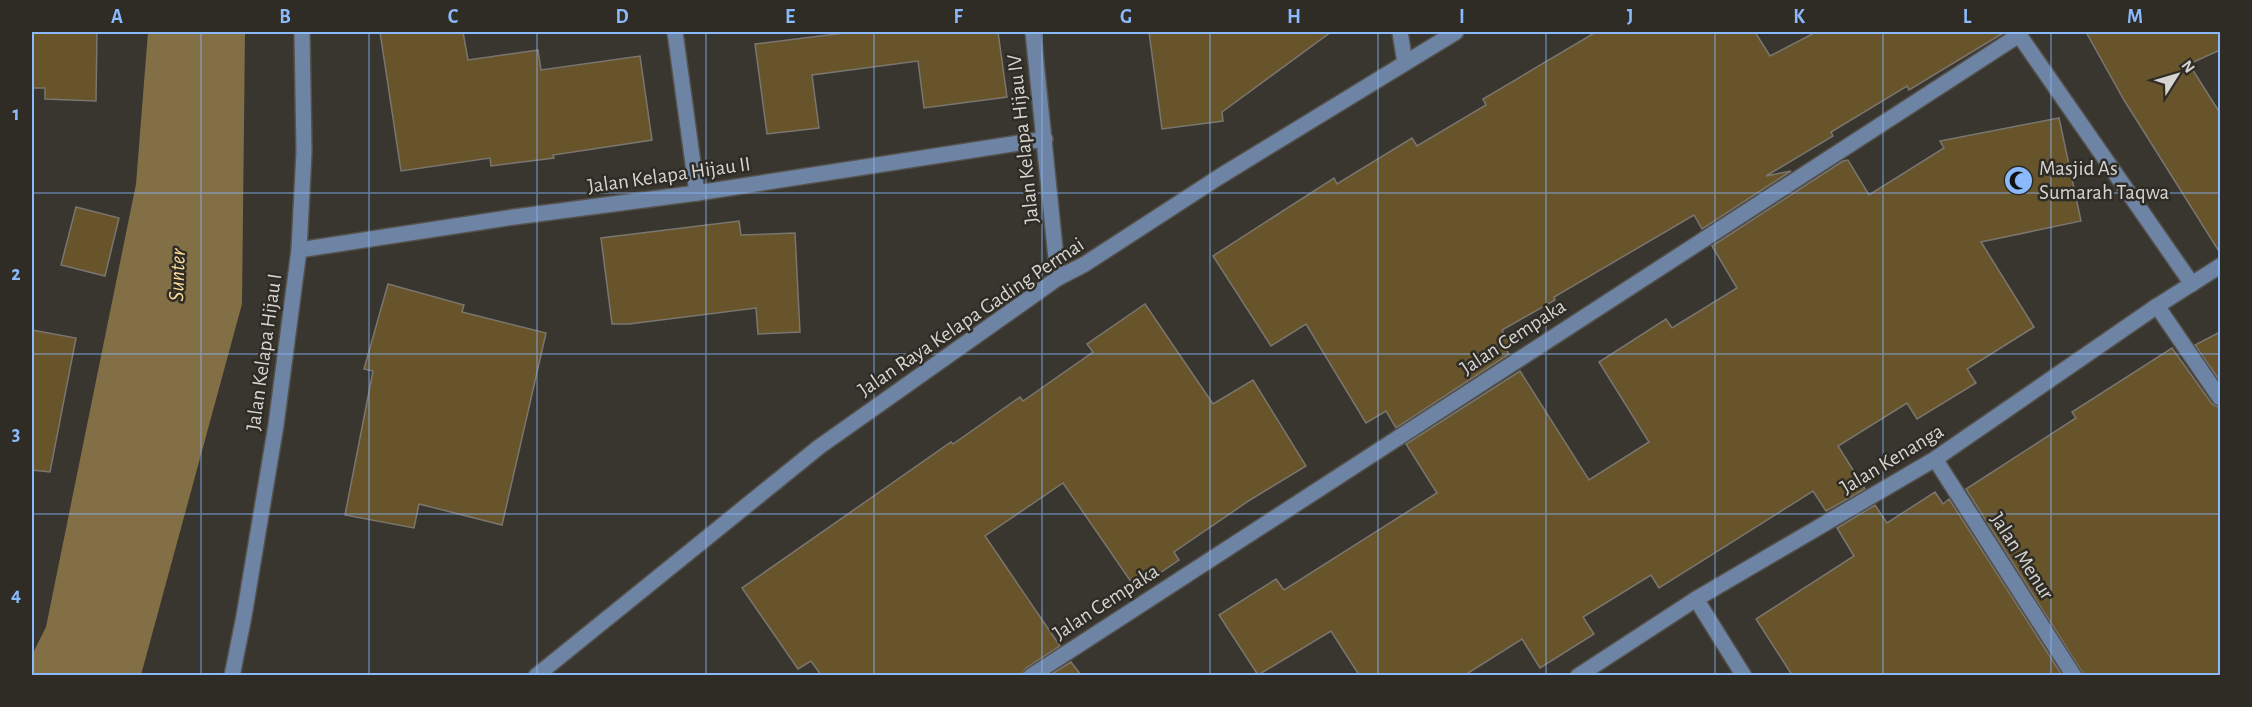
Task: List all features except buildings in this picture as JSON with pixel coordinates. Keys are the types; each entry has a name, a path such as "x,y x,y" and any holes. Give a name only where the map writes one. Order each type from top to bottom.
{"street":[{"name":"Jalan Kelapa Hijau I","path":"232,675 276,425 299,250 304,152 302,32"},
{"path":"675,32 697,193"},
{"name":"Jalan Kelapa Hijau IV","path":"1033,32 1058,278"},
{"path":"1400,32 1405,63"},
{"name":"Jalan Raya Kelapa Gading Permai","path":"536,675 819,447 1058,278 1456,32"},
{"path":"2018,33 2192,284"},
{"name":"Jalan Cempaka","path":"1031,675 2018,33"},
{"name":"Jalan Kelapa Hijau II","path":"299,250 514,217 697,193 1045,139"},
{"name":"Jalan Kenanga","path":"1578,675 1696,599 1935,459 2157,306 2220,266"},
{"path":"2157,306 2220,398"},
{"name":"Jalan Menur","path":"1935,459 2074,675"},
{"path":"1696,599 1744,675"}],"water":[{"name":"Sunter","path":"148,32 245,32 242,304 141,675 32,675 32,655 46,627 136,184"}],"place":[{"name":"Masjid As Sumarah Taqwa","path":"2018,180"}]}
